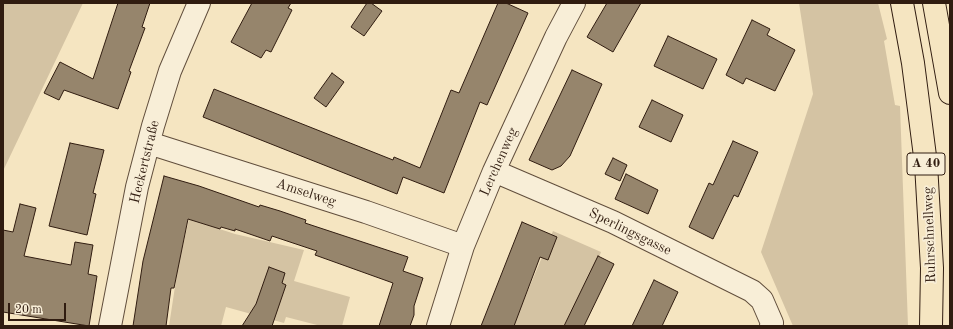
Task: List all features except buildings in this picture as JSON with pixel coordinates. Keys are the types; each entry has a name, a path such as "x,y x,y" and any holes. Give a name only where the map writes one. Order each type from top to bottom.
{"highway":[{"name":"Ruhrschnellweg","path":"902,3 913,63 926,164 932,260 931,326"},
{"path":"934,3 950,93"}],"street":[{"name":"Heckertstraße","path":"110,326 137,187 149,143 170,71 199,3"},
{"name":"Lerchenweg","path":"438,326 462,246 494,171 556,37 574,3"},
{"name":"Amselweg","path":"149,143 351,207 462,246"},
{"name":"Sperlingsgasse","path":"494,171 613,222 752,291 762,300 772,323 771,326"}],"shaded area":[{"path":"3,3 83,3 3,171"},
{"path":"799,3 878,3 887,39 884,41 895,105 900,106 908,326 793,326 761,252 813,94"},
{"path":"189,219 235,234 304,250 294,281 350,297 342,326 321,326 286,317 284,323 226,307 221,326 169,326 178,267"},
{"path":"553,231 601,252 573,326 513,326"}]}
